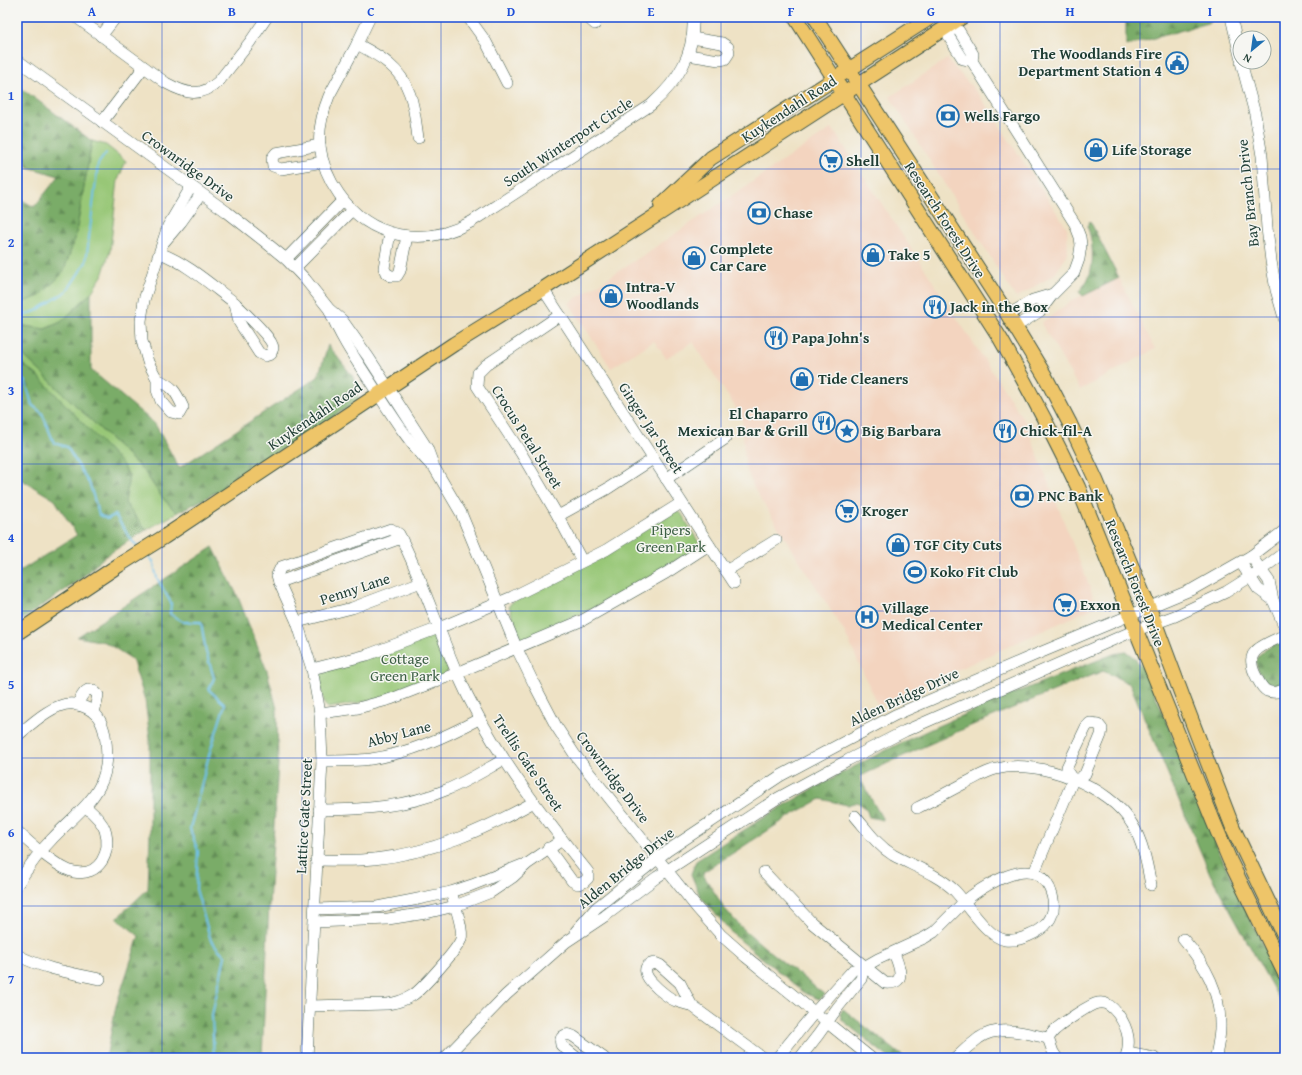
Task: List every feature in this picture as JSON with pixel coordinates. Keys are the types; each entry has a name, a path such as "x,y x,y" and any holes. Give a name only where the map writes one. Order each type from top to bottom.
{"main road":[{"name":"Research Forest Drive","path":"795,17 991,324 1028,385 1078,487 1228,855 1285,974"},
{"name":"Research Forest Drive","path":"815,17 1016,327 1070,424 1094,476 1149,608 1233,828 1285,937"},
{"name":"Kuykendahl Road","path":"635,230 711,158 931,17"},
{"name":"Kuykendahl Road","path":"17,634 454,344 635,230 962,17"},
{"path":"969,290 981,297 1001,323 1016,327"},
{"path":"991,324 1010,333 1028,358 1038,365"}],"street":[{"path":"76,17 90,21 101,36 166,83 196,98 220,81 267,17"},
{"path":"101,36 116,17"},
{"name":"South Winterport Circle","path":"370,17 329,96 320,131 320,145 323,162 332,184 343,200 352,210 370,224 390,233 421,237 438,235 459,229 651,106 665,93 681,70 688,55 692,38 693,17"},
{"path":"468,17 486,42 506,83"},
{"name":"Bay Branch Drive","path":"1224,17 1232,37"},
{"name":"Bay Branch Drive","path":"1232,17 1235,30"},
{"path":"949,25 958,31 970,48 973,54 972,61 1075,224 1080,237 1081,246 1079,259 1074,273 1053,294 1040,311 1016,327"},
{"path":"688,55 719,60 725,59 729,53 728,47 722,43 692,38"},
{"path":"357,44 386,61 403,79 412,99 418,138"},
{"name":"Crownridge Drive","path":"17,60 190,187 227,212 286,259 317,293 329,309 336,326 383,391 416,447 434,467 460,513 517,649 546,707 576,755 657,859 721,935 814,1013 871,1058"},
{"path":"102,122 144,67"},
{"name":"Bay Branch Drive","path":"1243,70 1255,114 1262,156 1271,261 1276,290 1285,321"},
{"path":"320,145 276,153 272,158 273,166 281,169 323,162"},
{"path":"157,379 144,352 142,341 141,321 144,300 171,217 190,187"},
{"path":"161,249 201,194"},
{"path":"286,259 343,200"},
{"path":"295,268 352,210"},
{"path":"390,233 384,268 386,273 391,276 397,276 400,270 407,236"},
{"path":"161,249 235,303"},
{"name":"Ginger Jar Street","path":"543,289 734,583"},
{"path":"1008,315 1033,300 1053,294"},
{"name":"Crocus Petal Street","path":"560,316 486,365 478,373 477,386 521,453 558,516 582,561"},
{"path":"666,479 725,439"},
{"path":"558,516 607,489 654,460"},
{"path":"312,669 367,655 439,628 512,597 606,550 682,503"},
{"name":"Trellis Gate Street","path":"279,582 278,575 281,567 391,529 396,530 421,582 457,674 479,718 503,760 562,840 588,872 588,878 584,882 578,884 572,881 548,848"},
{"name":"Alden Bridge Drive","path":"444,1058 506,995 566,942 596,908 657,859 780,776 888,719 998,670 1193,589 1241,563 1285,530"},
{"path":"726,571 776,540"},
{"path":"320,713 346,710 374,704 457,674 517,649 583,620 666,573 709,545"},
{"name":"Alden Bridge Drive","path":"566,942 667,871 778,798 848,760 905,731 1136,630 1175,616 1220,595 1251,577 1285,552"},
{"path":"1251,556 1269,581 1273,600 1285,628"},
{"path":"1241,563 1258,589 1273,600"},
{"name":"Lattice Gate Street","path":"279,582 297,622 312,669 320,713 322,761 307,1058"},
{"name":"Penny Lane","path":"297,622 352,608 421,582"},
{"path":"1285,635 1258,649 1254,653 1252,659 1252,665 1261,686 1266,691 1274,692 1285,689"},
{"path":"77,705 85,691 93,690 98,695 94,713"},
{"path":"17,736 50,710 58,706 73,703 87,708 100,719 103,726 107,754 105,773 99,788 86,807 56,834 27,869 17,885"},
{"name":"Abby Lane","path":"322,761 371,759 400,753 428,744 479,718"},
{"path":"1090,723 1096,723 1102,729 1101,734 1084,774 1080,778 1073,780 1067,771 1067,767 1086,727 1090,723"},
{"path":"319,810 354,810 384,807 431,795 463,782 503,760"},
{"path":"917,808 983,774 996,769 1011,766 1026,766 1056,772 1101,793 1114,802 1124,812 1138,835 1151,885"},
{"path":"1034,873 1073,780"},
{"path":"316,860 341,861 374,859 402,855 430,848 487,827 534,802"},
{"path":"17,831 41,852 67,870 75,872 88,872 99,866 105,854 107,838 105,829 86,807"},
{"path":"777,1058 852,970 864,967 878,959 914,944 934,932 965,901 988,885 1018,873 1034,873 1041,877 1047,883 1052,892 1052,911 1049,921 1042,928 1012,941 1002,940 994,936 988,931 965,901 952,888 886,850 855,816"},
{"path":"315,922 388,919 426,913 455,906 490,892 513,877 526,864 548,848 562,840"},
{"path":"315,910 377,907 451,892 526,864"},
{"path":"764,872 812,923 885,983 892,984 897,981 900,976 900,968 894,953"},
{"path":"310,1006 396,1003 414,994 452,954 461,939 461,928 451,892"},
{"path":"1183,939 1196,954 1204,967 1212,982 1217,997 1220,1013 1220,1029 1216,1058"},
{"path":"17,955 44,967 60,972 100,979"},
{"path":"800,1058 861,979 864,967"},
{"path":"1048,1038 1055,1030 1090,1005 1104,1003 1116,1012 1126,1030 1128,1037 1127,1056 1154,1058"},
{"path":"692,1006 762,1058"},
{"path":"956,1058 980,1037 998,1031 1009,1031 1048,1038"},
{"path":"577,1058 562,1047 560,1040 563,1036 568,1034 573,1036 604,1058"},
{"path":"1048,1038 1057,1058"}],"shaded area":[{"path":"947,59 980,96 1067,228 1068,254 1055,274 1016,298 890,97"},
{"path":"832,128 1024,420 1097,606 878,706 845,633 755,490 745,467 742,420 693,342 666,358 654,341 611,368 569,303 642,256"},
{"path":"1119,278 1155,349 1080,390 1041,323 1073,300"}],"green space":[{"path":"1126,17 1209,17 1211,22 1126,46"},
{"path":"17,85 92,141 75,239 63,273 40,296 18,304 17,197 34,207 59,176 27,167 25,154 17,148"},
{"path":"92,141 106,145 126,161 118,180 110,251 102,276 91,293 61,322 45,329 17,325 17,303 75,239"},
{"path":"1090,221 1119,278 1083,296 1079,292 1088,279 1092,267 1092,245 1087,226"},
{"path":"91,293 91,370 155,424 179,468 318,377 328,345 353,377 359,400 217,492 177,513 161,496 144,471 17,349 17,325 45,329 61,322"},
{"path":"17,349 144,471 161,496 177,513 146,530 125,503 129,475 21,363 17,363"},
{"path":"17,363 21,363 37,375 122,464 129,475 125,503 146,530 104,557 81,579 17,623 17,573 77,535 55,500 17,477"},
{"name":"Pipers Green Park","path":"675,511 681,513 699,543 697,548 626,592 524,641 520,638 509,606 512,602"},
{"path":"213,547 238,597 267,671 277,709 278,764 269,904 262,1058 106,1058 116,1006 139,936 117,918 148,889 150,833 150,739 145,700 132,659 105,642 77,637"},
{"name":"Cottage Green Park","path":"431,635 439,638 451,666 445,675 380,699 328,708 324,704 319,677 323,670"},
{"path":"1279,642 1285,642 1285,685 1268,688 1256,665 1256,660 1262,652"},
{"path":"1126,652 1132,655 1146,672 1224,863 1253,925 1285,984 1285,1010 1210,874 1130,684 1103,671 980,722 859,777 883,820 869,817 866,808 857,802 847,805 821,799 792,815 702,873 725,909 740,926 825,995 819,999 806,994 734,935 700,896 691,874 696,861 753,824 811,790 900,743 954,719 1022,690 1114,654"},
{"path":"843,1009 905,1058 889,1058 842,1020 840,1014"}],"waterway":[{"path":"17,314 22,316 36,311 67,291 86,262 98,164 106,153"},
{"path":"17,374 26,383 32,405 42,413 54,443 67,447 90,485 99,515 107,519 115,515 133,542 139,547"},
{"path":"146,554 153,561 157,578 171,603 170,614 183,622 201,622 206,652 214,678 209,690 225,704 209,755 190,829 198,851 196,889 211,941 225,956 212,1015 214,1058"}],"place":[{"name":"The Woodlands Fire Department Station 4","path":"1177,63"},
{"name":"Wells Fargo","path":"948,116"},
{"name":"Life Storage","path":"1096,150"},
{"name":"Shell","path":"831,161"},
{"name":"Chase","path":"759,213"},
{"name":"Take 5","path":"873,255"},
{"name":"Complete Car Care","path":"694,258"},
{"name":"Intra-V Woodlands","path":"611,296"},
{"name":"Jack in the Box","path":"935,307"},
{"name":"Papa John's","path":"776,338"},
{"name":"Tide Cleaners","path":"802,379"},
{"name":"El Chaparro Mexican Bar & Grill","path":"824,423"},
{"name":"Big Barbara","path":"847,431"},
{"name":"Chick-fil-A","path":"1005,431"},
{"name":"PNC Bank","path":"1022,496"},
{"name":"Kroger","path":"847,511"},
{"name":"TGF City Cuts","path":"898,545"},
{"name":"Koko Fit Club","path":"915,572"},
{"name":"Exxon","path":"1065,605"},
{"name":"Village Medical Center","path":"867,617"}]}
